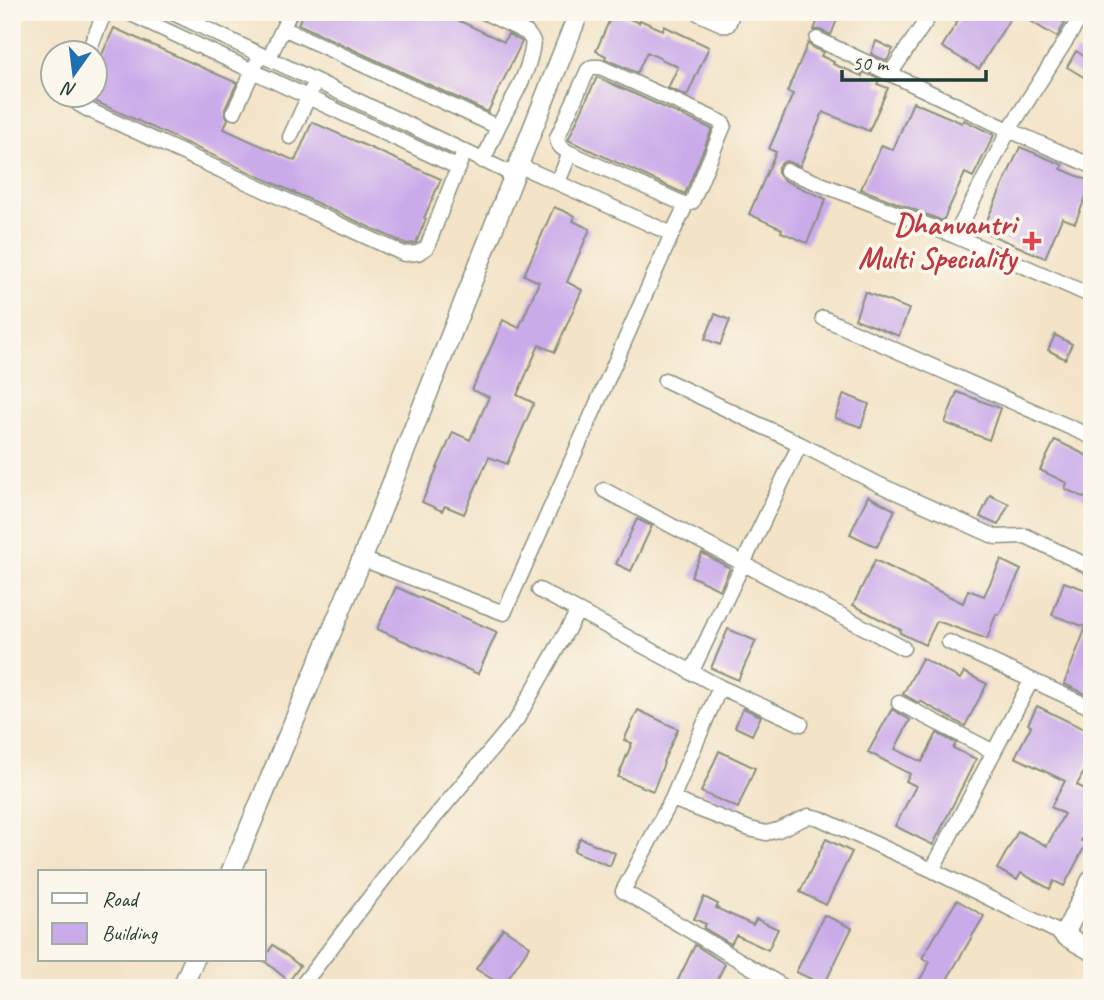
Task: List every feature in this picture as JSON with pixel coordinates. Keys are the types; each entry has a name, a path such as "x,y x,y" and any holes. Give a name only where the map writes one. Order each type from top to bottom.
{"street":[{"path":"94,38 105,12"},
{"path":"127,12 458,168"},
{"path":"171,12 199,18 265,57 482,161 558,182 672,234"},
{"path":"234,112 253,71 265,57 290,12"},
{"path":"482,161 533,53 533,41 527,33 484,12"},
{"path":"232,870 362,559 579,12"},
{"path":"701,12 726,23 730,12"},
{"path":"890,74 932,12"},
{"path":"955,236 1009,130 1084,12"},
{"path":"283,28 498,128"},
{"path":"817,40 1092,166"},
{"path":"362,559 504,613 672,234 686,205 692,202 724,125 600,67 592,67 588,70 557,138 560,148 686,205"},
{"path":"290,137 315,81"},
{"path":"85,108 404,254 418,253 427,247 464,152"},
{"path":"558,182 570,153"},
{"path":"787,171 955,236 1092,296"},
{"path":"823,318 1092,437"},
{"path":"665,380 880,485 996,537 1026,536 1092,568"},
{"path":"691,673 800,444"},
{"path":"604,490 903,648"},
{"path":"539,590 691,673 801,724"},
{"path":"300,988 393,867 517,719 578,611"},
{"path":"949,642 1092,708"},
{"path":"932,870 1031,681"},
{"path":"720,687 672,799 623,891 786,988"},
{"path":"899,703 994,752"},
{"path":"672,799 766,833 809,816 819,818 932,870 1092,951"},
{"path":"1064,935 1092,879"},
{"path":"182,988 193,962"}],"building":[{"path":"304,12 441,12 504,42 508,34 522,42 488,112 298,24"},
{"path":"518,12 537,12 531,24 516,17"},
{"path":"613,12 663,30 664,26 709,47 687,96 668,88 678,67 647,52 637,73 605,59 606,56 596,51"},
{"path":"821,12 840,12 831,35 814,30"},
{"path":"963,12 1014,12 979,69 942,47"},
{"path":"1015,12 1067,12 1062,21 1065,23 1057,37"},
{"path":"114,28 237,83 225,109 228,119 224,129 295,161 312,122 441,179 416,243 406,244 108,107 108,41"},
{"path":"876,41 893,49 887,61 871,54"},
{"path":"808,43 823,52 821,56 834,62 833,64 862,76 863,72 880,79 877,84 888,88 869,131 823,112 800,166 786,161 778,167 778,173 783,180 826,199 807,243 749,214 776,152 769,149 793,94 787,92"},
{"path":"1076,51 1092,61 1092,82 1067,67"},
{"path":"597,77 712,129 685,194 568,140"},
{"path":"913,102 962,123 964,120 994,135 973,177 965,173 943,221 861,189 882,145 893,150"},
{"path":"1020,147 1063,165 1061,169 1092,182 1075,223 1062,218 1045,258 982,231"},
{"path":"554,207 575,216 573,221 590,229 567,282 582,290 555,352 539,345 517,395 534,403 507,464 489,457 464,514 445,506 442,511 422,502 453,432 470,440 489,397 472,390 503,320 519,328 539,282 524,275"},
{"path":"865,292 909,309 899,336 855,319"},
{"path":"715,314 730,320 720,345 705,339"},
{"path":"1055,335 1072,344 1065,359 1048,350"},
{"path":"957,392 1000,408 989,440 945,423"},
{"path":"844,394 869,404 861,427 835,418"},
{"path":"1055,440 1092,458 1092,501 1065,489 1067,483 1040,470"},
{"path":"990,495 1009,504 998,525 980,517"},
{"path":"868,496 895,510 877,547 850,534"},
{"path":"637,519 652,526 631,571 616,564"},
{"path":"702,553 730,568 720,590 691,576"},
{"path":"875,560 963,603 968,590 984,596 1001,560 1021,570 999,615 996,614 987,639 937,621 925,645 853,605"},
{"path":"1064,582 1092,592 1092,697 1064,684 1086,627 1052,615"},
{"path":"396,587 497,632 478,674 377,629"},
{"path":"728,629 756,641 738,680 711,668"},
{"path":"922,658 960,679 964,672 987,684 965,726 903,694"},
{"path":"1037,706 1092,733 1092,756 1077,785 1092,793 1092,821 1081,841 1086,844 1064,886 1054,881 1050,889 1021,873 1017,880 997,869 1018,831 1047,846 1064,814 1051,807 1065,781 1015,757 1031,726 1028,724"},
{"path":"743,708 761,716 752,735 735,727"},
{"path":"892,709 910,720 895,749 922,762 937,733 956,743 953,748 976,759 933,845 895,826 916,786 906,781 910,774 868,752"},
{"path":"638,710 678,729 653,791 618,777 632,743 624,740"},
{"path":"719,751 755,768 738,808 701,792"},
{"path":"580,838 615,853 610,866 574,851"},
{"path":"826,839 852,852 826,905 800,892"},
{"path":"704,897 718,904 716,908 753,925 756,919 778,929 768,950 736,935 731,944 704,928 706,924 694,919"},
{"path":"957,900 984,916 942,988 915,988 930,962 922,958"},
{"path":"824,915 852,928 824,985 796,972"},
{"path":"503,928 530,946 503,986 476,969"},
{"path":"273,945 300,966 289,981 265,962 266,956"},
{"path":"695,945 725,964 713,988 674,988"}],"place":[{"name":"Dhanvantri Multi Speciality","path":"1032,241"}]}
